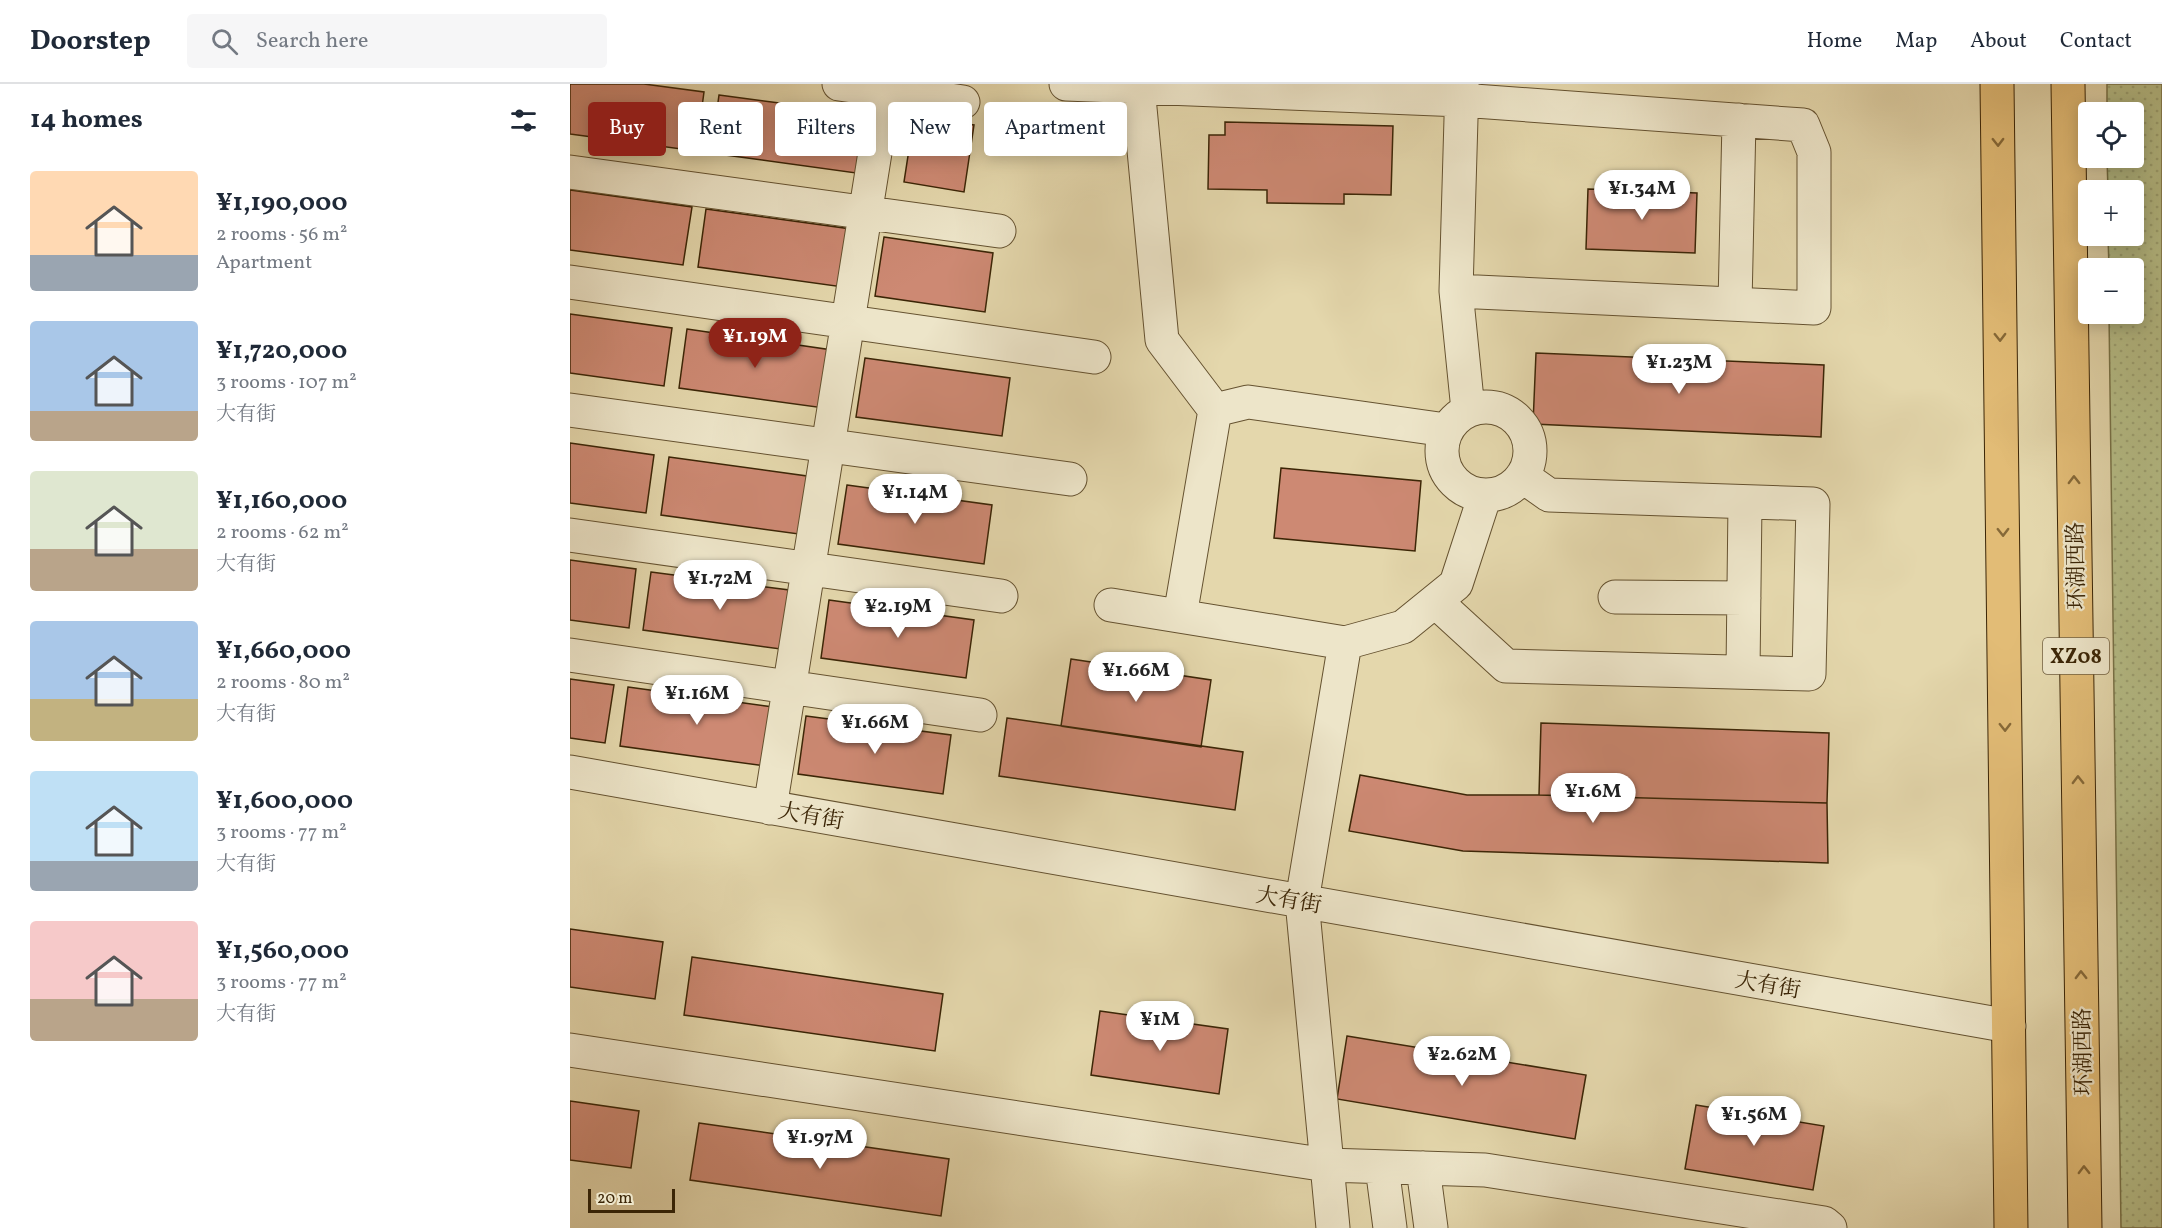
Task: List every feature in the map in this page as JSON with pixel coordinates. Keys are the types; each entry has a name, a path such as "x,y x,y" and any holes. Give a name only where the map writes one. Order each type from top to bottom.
{"main road":[{"path":"1997,84 2011,1228"},
{"name":"环湖西路","path":"2068,84 2085,1228"}],"street":[{"path":"839,84 885,87 963,102"},
{"path":"1066,84 1462,92 1803,125 1814,152 1814,308 1456,291"},
{"path":"770,808 885,87"},
{"path":"1138,87 1162,340 1215,410 1180,616"},
{"path":"1215,410 1248,402 1457,420 1482,407 1496,408 1509,414 1520,424 1527,436 1530,450 1528,464 1522,476 1512,487 1499,493 1485,495 1470,492 1457,485 1447,474 1442,459 1442,445 1457,420 1456,291 1462,92"},
{"path":"1735,304 1739,120"},
{"path":"570,171 999,231"},
{"path":"570,282 1094,357"},
{"path":"570,410 1070,479"},
{"path":"1435,601 1506,666 1809,674 1813,504 1548,495 1522,476"},
{"path":"1111,604 1345,643 1403,627 1456,584 1485,495"},
{"path":"1743,672 1745,502"},
{"path":"570,535 1001,596"},
{"path":"1615,597 1744,598"},
{"path":"1333,1228 1302,901 1345,643"},
{"path":"570,655 980,715"},
{"name":"大有街","path":"570,772 2009,1026"},
{"path":"570,1050 1327,1165 1485,1170 1824,1223 1830,1228"},
{"path":"1382,1167 1390,1228"},
{"path":"1423,1168 1431,1228"}],"green space":[{"path":"2107,84 2162,84 2162,1228 2121,1228 2109,324 2144,324 2144,258 2109,258 2108,246 2144,246 2144,180 2108,180 2107,168 2144,168 2144,102 2107,102"}],"building":[{"path":"570,84 644,84 704,92 703,102 678,102 678,149 666,147 666,102 588,102 588,136 570,134"},
{"path":"719,95 775,102 775,156 858,156 856,173 733,156 763,156 763,102 718,102"},
{"path":"1225,122 1393,126 1391,195 1344,194 1344,204 1267,203 1267,190 1208,189 1209,135 1225,135"},
{"path":"908,156 969,156 964,192 904,182"},
{"path":"1588,189 1697,193 1695,253 1586,249"},
{"path":"570,190 692,207 683,265 570,250"},
{"path":"706,209 851,229 843,287 698,267"},
{"path":"884,237 993,253 985,312 875,296"},
{"path":"570,314 672,328 664,386 570,373"},
{"path":"687,329 832,350 824,408 679,388"},
{"path":"1536,353 1824,365 1821,437 1533,424"},
{"path":"865,358 1010,378 1002,436 856,417"},
{"path":"570,443 654,455 646,513 570,503"},
{"path":"669,457 814,477 806,535 661,515"},
{"path":"1281,468 1421,481 1415,551 1274,538"},
{"path":"847,485 992,505 984,564 838,544"},
{"path":"570,560 636,569 629,628 570,620"},
{"path":"651,572 797,591 788,650 643,630"},
{"path":"829,600 974,620 966,678 821,658"},
{"path":"1071,659 1211,680 1201,747 1061,726"},
{"path":"570,679 614,685 605,743 570,738"},
{"path":"628,687 773,707 765,766 620,746"},
{"path":"806,716 951,735 943,794 798,774"},
{"path":"1007,718 1243,752 1235,810 999,776"},
{"path":"1541,723 1829,733 1827,803 1539,795"},
{"path":"1360,775 1467,795 1827,803 1828,863 1463,851 1349,831"},
{"path":"570,929 663,942 655,999 570,987"},
{"path":"692,957 943,994 935,1051 684,1015"},
{"path":"1100,1011 1228,1029 1219,1094 1091,1075"},
{"path":"1347,1036 1586,1075 1575,1139 1337,1099"},
{"path":"570,1101 639,1111 631,1168 570,1160"},
{"path":"1696,1105 1824,1126 1813,1190 1685,1169"},
{"path":"699,1123 949,1159 941,1216 690,1180"}]}
